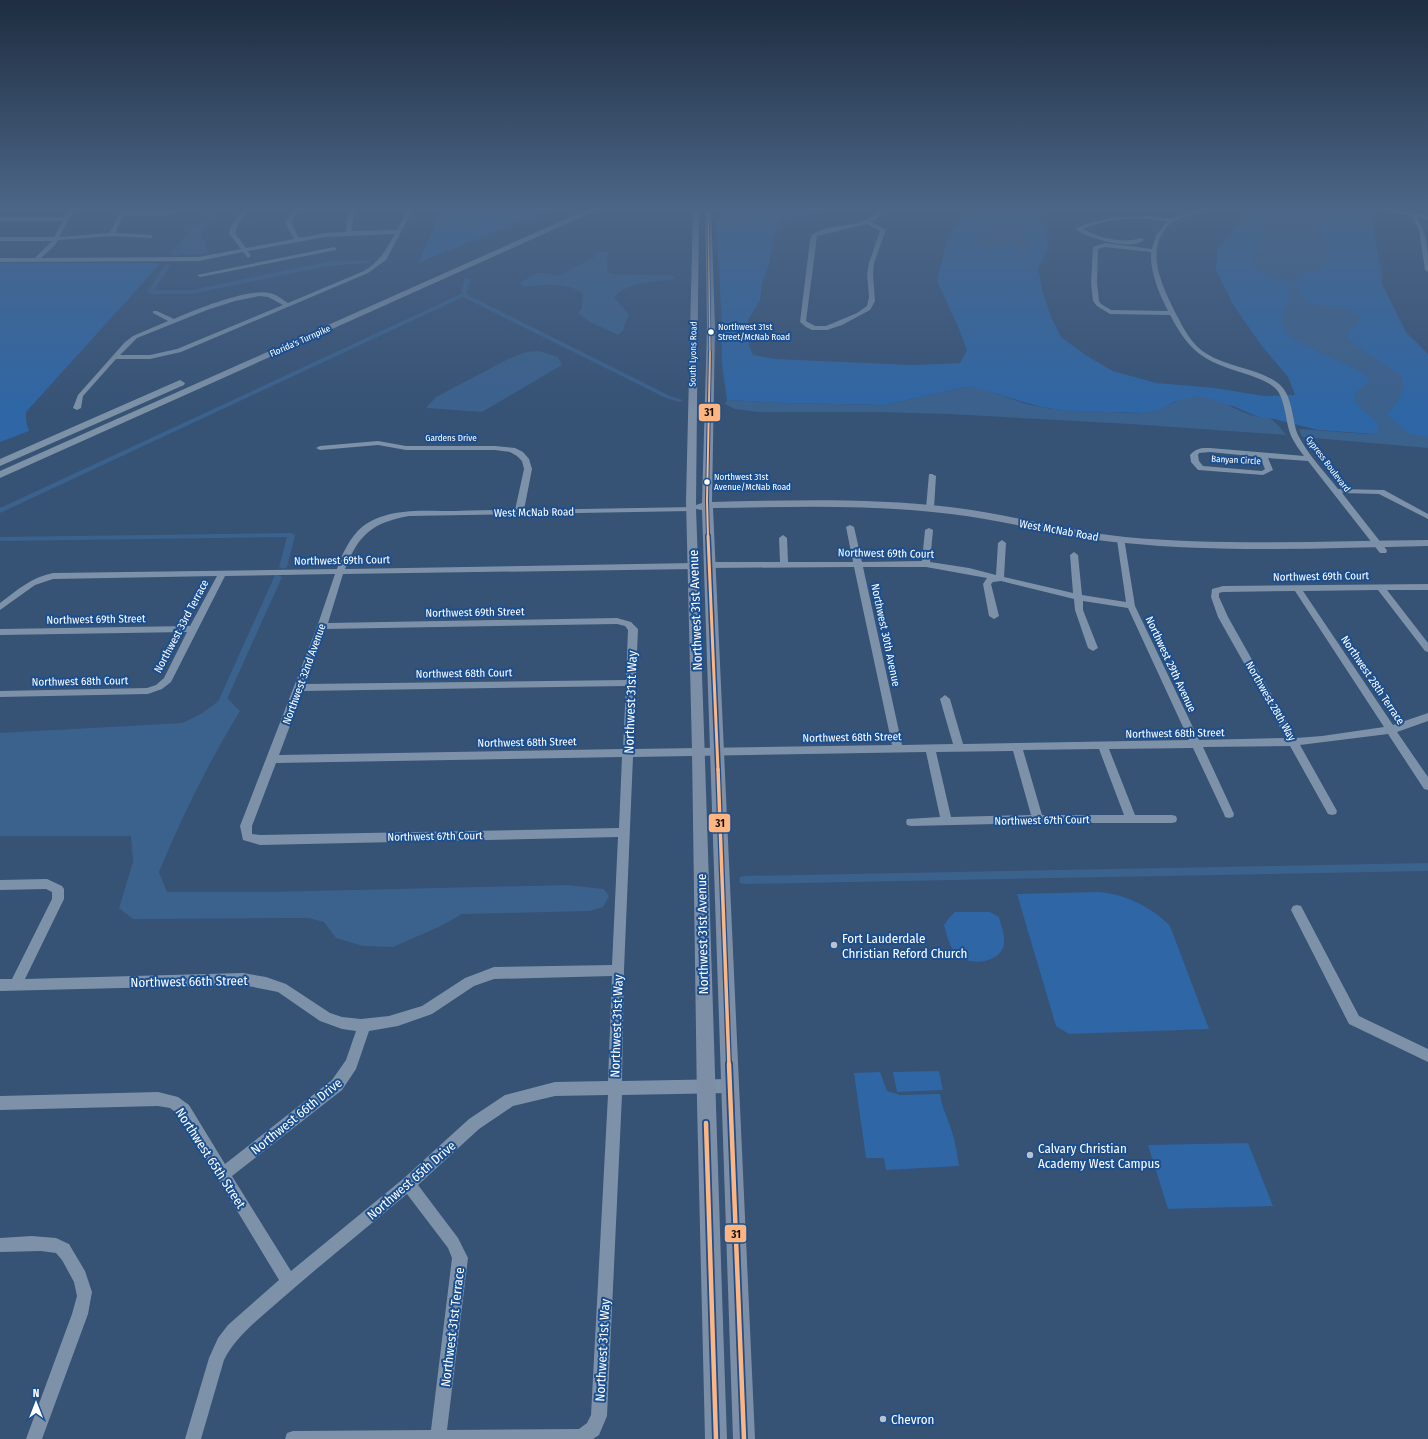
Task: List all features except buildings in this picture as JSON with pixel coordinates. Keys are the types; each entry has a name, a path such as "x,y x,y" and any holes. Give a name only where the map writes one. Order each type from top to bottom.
{"highway":[{"name":"Florida's Turnpike","path":"254,351 428,274"},
{"name":"Florida's Turnpike","path":"0,475 450,274"},
{"path":"0,463 188,380"}],"main road":[{"name":"South Lyons Road","path":"692,429 694,274"},
{"name":"Northwest 31st Avenue","path":"709,274 711,327 707,509 718,751 744,1439"},
{"name":"Northwest 31st Avenue","path":"692,429 692,509 699,751 705,1086 716,1439"},
{"name":"West McNab Road","path":"707,509 865,504 930,508 972,514 1121,544 1181,553 1380,547 1428,543"},
{"name":"West McNab Road","path":"692,509 903,514 971,521 1057,538 1121,544"},
{"name":"West McNab Road","path":"1380,547 1428,551"}],"street":[{"path":"200,275 204,274"},
{"path":"114,356 150,357 179,351 357,274"},
{"path":"809,274 803,322 810,327 827,328 863,312 870,307 872,300 870,274"},
{"path":"1094,274 1096,301 1099,305 1110,312 1173,314"},
{"name":"Cypress Boulevard","path":"1155,274 1162,293 1187,340 1199,352 1219,363 1265,379 1280,388 1284,395 1289,422 1294,434 1310,459 1380,547"},
{"path":"77,408 80,396 114,356 135,337 221,303 259,294 272,295 276,300 287,305"},
{"path":"155,312 174,321"},
{"name":"Gardens Drive","path":"320,448 378,443 406,448 495,448 512,450 520,454 526,461 528,469 519,512"},
{"name":"Banyan Circle","path":"1263,455 1270,470 1263,473 1201,468 1195,462 1194,455 1197,450 1210,450 1310,459"},
{"path":"930,508 932,476"},
{"path":"1335,489 1379,489 1428,517"},
{"name":"West McNab Road","path":"377,521 409,514 692,509"},
{"name":"Northwest 32nd Avenue","path":"247,836 246,826 299,688 341,572 360,533 377,521"},
{"name":"Northwest 30th Avenue","path":"850,527 898,749"},
{"path":"926,564 929,530"},
{"path":"783,538 784,564"},
{"path":"994,616 987,584 990,580 1000,579 1002,543"},
{"name":"Northwest 29th Avenue","path":"1121,544 1131,606 1229,814"},
{"path":"1074,555 1078,610 1093,648"},
{"name":"Northwest 69th Court","path":"709,565 926,564 968,571 1077,597 1131,606"},
{"name":"Northwest 69th Court","path":"0,607 36,581 44,577 694,566"},
{"name":"Northwest 33rd Terrace","path":"159,687 168,680 192,629 222,574"},
{"name":"Northwest 69th Court","path":"1215,591 1223,589 1428,587"},
{"name":"Northwest 28th Terrace","path":"1297,588 1428,786"},
{"path":"1382,588 1428,649"},
{"name":"Northwest 28th Way","path":"1215,591 1215,597 1223,618 1332,811"},
{"name":"Northwest 69th Street","path":"322,626 617,622 628,624"},
{"name":"Northwest 31st Way","path":"438,1438 581,1438 593,1429 599,1416 633,629 628,624"},
{"name":"Northwest 69th Street","path":"0,632 192,629"},
{"name":"Northwest 68th Court","path":"299,688 630,683"},
{"name":"Northwest 68th Court","path":"0,694 148,691 159,687"},
{"path":"945,699 959,748"},
{"name":"Northwest 68th Street","path":"272,759 1294,742 1322,740 1391,730 1428,717"},
{"path":"1103,746 1131,819"},
{"path":"1017,747 1038,819"},
{"path":"930,748 946,821"},
{"name":"Northwest 67th Court","path":"911,822 1038,819 1172,819"},
{"name":"Northwest 67th Court","path":"247,836 260,840 624,832"},
{"path":"0,885 47,884 58,889 58,900 15,985"},
{"path":"1297,910 1354,1020 1428,1056"},
{"name":"Northwest 66th Street","path":"0,985 243,978 265,982 286,990 322,1017 342,1023 364,1026 395,1022 431,1008 480,976 494,973 618,970"},
{"name":"Northwest 66th Drive","path":"223,1174 337,1085 347,1074 354,1062 364,1026"},
{"name":"Northwest 65th Drive","path":"193,1439 217,1358 224,1344 234,1332 289,1282 408,1184 474,1124 510,1100 555,1089 730,1086"},
{"name":"Northwest 65th Street","path":"0,1103 158,1099 174,1102 184,1110 289,1282"},
{"name":"Northwest 31st Terrace","path":"408,1184 453,1243 460,1258 438,1438"},
{"path":"0,1245 41,1244 60,1247 68,1255 83,1282 86,1294 34,1439"},
{"path":"293,1439 438,1438"}],"shaded area":[{"path":"0,274 151,274 26,412 26,421 29,431 0,442"},
{"path":"536,274 551,274 559,276 562,274 616,274 674,276 674,279 634,285 620,292 614,297 629,315 623,331 618,335 590,322 578,313 582,308 583,294 577,290 570,287 554,285 523,287 519,283"},
{"path":"719,274 765,274 762,284 760,300 748,320 749,345 753,355 776,359 913,365 960,363 967,350 937,281 939,274 1039,274 1043,293 1051,317 1061,337 1087,356 1113,371 1156,383 1215,388 1264,396 1295,395 1288,377 1261,345 1234,306 1218,274 1382,274 1382,284 1406,332 1428,354 1428,438 1318,430 1270,418 1261,418 1233,406 1176,401 1158,411 1144,413 1068,411 1041,407 990,392 966,387 885,405 783,403 727,400 722,364 722,324"},
{"path":"1267,274 1301,274 1292,282"},
{"path":"1294,284 1306,302 1341,308 1360,317 1359,322 1348,332 1347,337 1361,349 1400,374 1404,384 1403,390 1395,405 1387,414 1408,433 1428,437 1428,448 1302,437 1299,429 1366,434 1378,433 1378,429 1375,420 1359,407 1355,399 1356,393 1369,380 1361,372 1297,341 1284,329 1282,321 1289,301 1288,287 1289,285"},
{"path":"540,351 558,357 562,365 482,412 426,408 436,397 508,359 526,352"},
{"path":"966,387 985,391 1031,405 1073,411 1143,413 1158,410 1193,397 1201,397 1219,401 1252,415 1270,418 1286,435 1130,424 949,414 874,412 757,412 735,409 725,404 727,400 783,403 885,405"},
{"path":"225,696 240,711 196,790 159,872 167,892 269,892 567,885 604,889 609,896 603,907 590,911 462,914 441,926 393,947 363,946 336,938 324,922 308,918 133,919 119,908 133,862 131,836 0,836 0,733 182,723 201,714"},
{"path":"1097,892 1117,895 1136,902 1155,913 1170,926 1209,1029 1069,1034 1056,1026 1017,894"},
{"path":"955,912 990,912 999,917 1003,932 1004,944 999,953 982,962 968,960 957,954 950,944 944,925"},
{"path":"939,1071 943,1090 897,1092 893,1072"},
{"path":"880,1072 887,1091 900,1095 940,1094 956,1146 959,1166 886,1170 884,1158 866,1158 854,1073"},
{"path":"1248,1143 1273,1206 1168,1209 1148,1145"}],"waterway":[{"path":"162,274 150,292 192,292 278,274"},
{"path":"463,295 467,280"},
{"path":"0,511 463,295"},
{"path":"463,295 668,397 680,400"},
{"path":"0,539 291,535 283,567"},
{"path":"220,706 278,577"},
{"path":"744,880 1428,867"}],"transit line":[{"name":"31","path":"710,274 711,327 707,500 744,1439"},
{"name":"31","path":"706,1123 716,1439"}],"place":[{"name":"Northwest 31st Street/McNab Road","path":"711,332"},
{"name":"Northwest 31st Avenue/McNab Road","path":"707,482"},
{"name":"Fort Lauderdale Christian Reford Church","path":"834,945"},
{"name":"Calvary Christian Academy West Campus","path":"1030,1155"},
{"name":"Chevron","path":"883,1419"}]}
